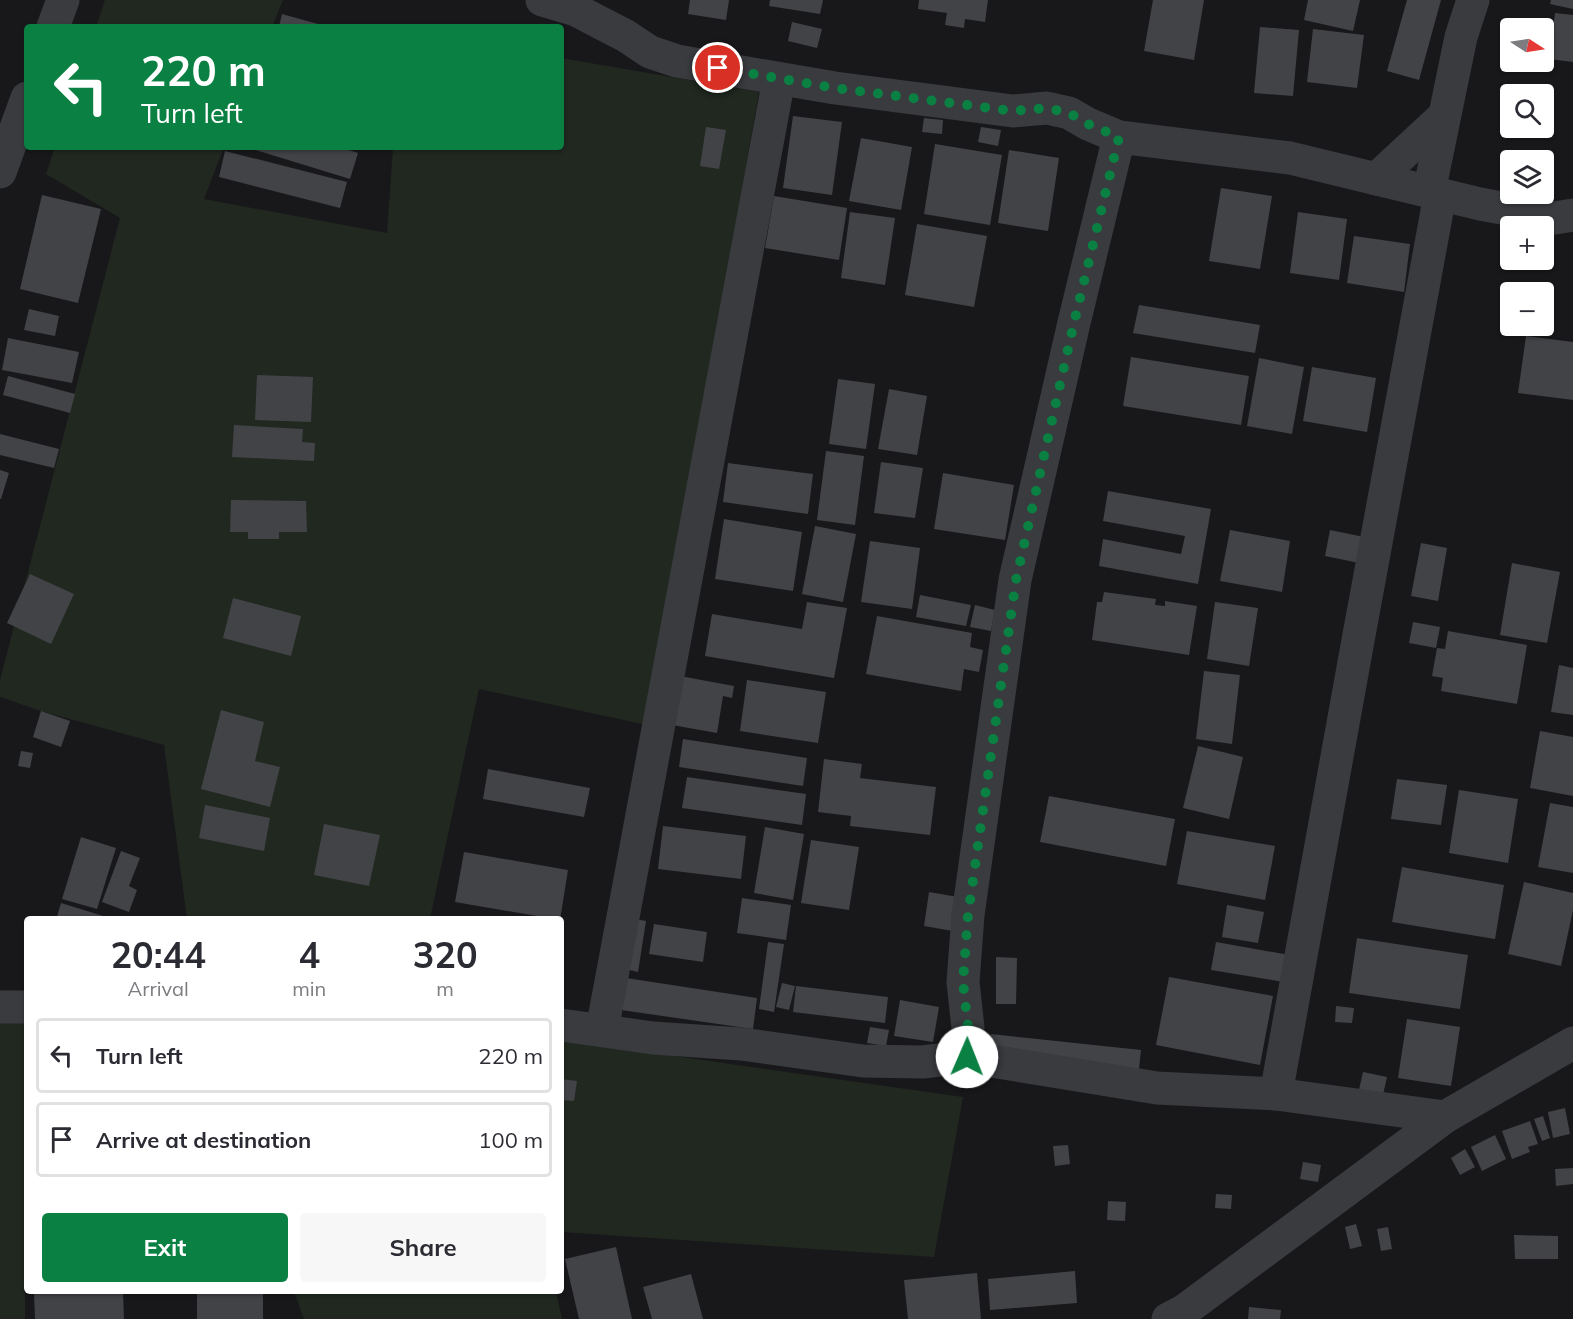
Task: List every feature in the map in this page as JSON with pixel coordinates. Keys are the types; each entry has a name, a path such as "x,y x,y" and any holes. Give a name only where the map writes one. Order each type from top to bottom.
{"street":[{"path":"54,24 63,0"},
{"path":"542,0 576,10 626,36 650,52 665,58 835,88 1013,111 1047,108 1069,113 1119,137 1290,158 1434,194 1555,219 1573,215"},
{"path":"1276,1094 1359,635 1434,194 1444,116 1461,37 1473,0"},
{"path":"602,1030 779,79"},
{"path":"0,91 24,98"},
{"path":"0,172 24,107"},
{"path":"1376,179 1444,116"},
{"path":"967,1057 968,1028 963,982 968,915 1016,580 1070,339 1119,137"},
{"path":"0,1007 24,1007"},
{"path":"564,1025 653,1038 741,1044 863,1060 922,1062 967,1057 1156,1088 1276,1094 1445,1117"},
{"path":"1180,1316 1445,1117 1573,1043"}],"shaded area":[{"path":"105,0 283,0 273,24 97,24"},
{"path":"564,59 759,92 647,725 479,689 431,916 187,916 164,745 41,711 0,697 0,680 120,218 46,174 54,150 223,150 204,199 387,233 393,150 564,150"},
{"path":"0,1004 24,1007 25,1319 0,1319"},
{"path":"564,1027 646,1052 963,1097 934,1257 564,1232"},
{"path":"295,1294 556,1294 562,1319 304,1319"}],"building":[{"path":"690,0 729,0 726,20 688,14"},
{"path":"770,0 823,0 820,14 769,6"},
{"path":"919,0 988,0 985,22 965,19 964,28 945,25 947,13 918,9"},
{"path":"1153,0 1204,0 1194,60 1144,51"},
{"path":"1308,0 1360,0 1353,31 1304,20"},
{"path":"1407,0 1441,0 1419,80 1387,71"},
{"path":"1551,0 1573,0 1573,9 1550,4"},
{"path":"1555,13 1573,15 1573,62 1554,60"},
{"path":"282,14 318,24 280,24"},
{"path":"792,22 822,29 817,48 788,41"},
{"path":"1260,27 1299,30 1293,96 1254,93"},
{"path":"1313,29 1364,35 1357,88 1307,82"},
{"path":"793,116 842,122 832,195 783,188"},
{"path":"924,118 943,120 942,134 922,132"},
{"path":"706,127 726,130 719,169 700,166"},
{"path":"981,127 1001,130 998,146 978,142"},
{"path":"861,138 912,147 901,210 849,201"},
{"path":"935,144 1002,155 990,225 924,214"},
{"path":"256,150 349,150 358,153 350,179"},
{"path":"1009,150 1059,158 1048,231 998,223"},
{"path":"225,151 347,182 340,208 219,177"},
{"path":"1221,188 1272,196 1260,269 1209,261"},
{"path":"42,195 101,209 78,303 20,289"},
{"path":"774,196 847,208 839,260 765,248"},
{"path":"850,212 895,218 885,285 841,278"},
{"path":"1298,212 1347,219 1339,280 1290,273"},
{"path":"917,224 987,236 974,307 905,295"},
{"path":"1354,236 1410,244 1404,292 1347,283"},
{"path":"1139,305 1260,325 1255,353 1133,333"},
{"path":"29,309 59,316 55,336 24,330"},
{"path":"1526,336 1573,342 1573,400 1518,393"},
{"path":"8,338 79,352 72,383 2,370"},
{"path":"1131,357 1249,376 1241,425 1123,406"},
{"path":"1259,358 1304,367 1292,434 1247,426"},
{"path":"1312,367 1376,378 1367,432 1303,421"},
{"path":"257,375 313,377 311,422 255,420"},
{"path":"8,376 75,394 70,413 3,395"},
{"path":"838,379 875,384 866,449 829,444"},
{"path":"889,389 927,396 917,455 878,449"},
{"path":"234,425 303,429 302,442 315,443 314,461 232,457"},
{"path":"0,434 59,449 54,468 0,455"},
{"path":"826,451 864,456 855,525 817,520"},
{"path":"881,462 923,468 915,518 874,513"},
{"path":"728,463 813,474 808,514 723,502"},
{"path":"0,470 9,473 1,499 0,499"},
{"path":"943,473 1014,485 1005,540 934,529"},
{"path":"1108,491 1211,509 1198,584 1099,566 1103,539 1181,554 1185,536 1103,521"},
{"path":"231,500 306,501 307,532 279,532 279,539 248,539 248,532 230,532"},
{"path":"724,519 802,532 793,591 715,579"},
{"path":"815,526 856,534 843,602 802,594"},
{"path":"1230,530 1290,541 1282,592 1220,581"},
{"path":"1330,530 1369,538 1364,564 1325,556"},
{"path":"870,541 920,548 912,609 861,602"},
{"path":"1421,543 1447,548 1438,601 1411,596"},
{"path":"1512,563 1560,572 1547,643 1500,635"},
{"path":"30,574 74,594 51,644 7,623"},
{"path":"1104,592 1156,599 1155,605 1165,606 1165,601 1197,606 1189,655 1092,640 1097,602 1102,602"},
{"path":"920,595 971,605 966,626 916,617"},
{"path":"233,598 301,616 291,656 223,638"},
{"path":"807,602 847,608 834,678 705,656 712,614 802,629"},
{"path":"1215,602 1258,608 1249,666 1207,659"},
{"path":"975,605 995,610 991,631 970,627"},
{"path":"877,616 972,633 970,647 983,650 979,672 964,669 961,691 866,674"},
{"path":"1413,622 1440,627 1436,648 1409,643"},
{"path":"1448,631 1527,645 1517,704 1441,691 1443,678 1432,676 1437,648 1445,649"},
{"path":"1559,665 1573,668 1573,715 1551,712"},
{"path":"1204,671 1240,675 1232,744 1196,739"},
{"path":"680,676 734,686 732,698 723,696 717,733 672,725"},
{"path":"747,680 826,692 818,743 740,731"},
{"path":"221,710 264,722 255,761 280,767 270,807 201,789"},
{"path":"41,711 70,721 61,747 33,737"},
{"path":"1540,731 1573,737 1573,796 1530,788"},
{"path":"683,739 807,758 803,786 679,767"},
{"path":"1198,746 1243,757 1229,819 1183,808"},
{"path":"21,751 33,753 30,768 18,766"},
{"path":"824,759 862,764 860,778 936,787 930,835 850,826 851,816 818,812"},
{"path":"488,769 590,788 584,817 483,799"},
{"path":"687,777 806,794 802,825 682,808"},
{"path":"1397,779 1447,785 1441,825 1391,819"},
{"path":"1459,790 1518,799 1508,863 1449,853"},
{"path":"1049,796 1175,819 1166,866 1040,842"},
{"path":"1550,803 1573,807 1573,873 1538,867"},
{"path":"205,805 270,818 264,851 199,838"},
{"path":"324,824 380,835 369,886 314,875"},
{"path":"663,826 746,836 741,879 658,869"},
{"path":"765,827 804,834 793,900 754,893"},
{"path":"1187,831 1275,846 1265,900 1177,884"},
{"path":"81,837 116,848 97,909 62,899"},
{"path":"811,840 859,847 849,910 801,903"},
{"path":"121,851 140,858 129,886 137,890 129,912 102,902"},
{"path":"464,852 568,870 561,916 537,916 455,902"},
{"path":"1402,867 1504,885 1495,939 1392,922"},
{"path":"1524,882 1573,893 1573,910 1561,966 1508,954"},
{"path":"929,892 958,897 953,931 924,926"},
{"path":"742,898 791,905 786,940 737,933"},
{"path":"61,903 103,916 57,916"},
{"path":"1227,905 1264,912 1258,943 1222,937"},
{"path":"629,918 646,921 638,972 621,968"},
{"path":"654,924 707,932 703,962 649,954"},
{"path":"1357,938 1468,955 1460,1009 1349,993"},
{"path":"768,942 784,944 774,1012 759,1009"},
{"path":"1216,942 1295,956 1290,983 1211,970"},
{"path":"996,957 1017,958 1016,1004 996,1004"},
{"path":"1169,977 1273,996 1260,1065 1156,1045"},
{"path":"626,978 757,998 753,1029 621,1010"},
{"path":"782,983 795,986 789,1010 776,1007"},
{"path":"796,986 888,997 885,1023 793,1012"},
{"path":"900,1000 939,1007 933,1042 894,1036"},
{"path":"1336,1006 1354,1008 1352,1023 1335,1022"},
{"path":"1407,1019 1460,1027 1451,1086 1398,1078"},
{"path":"870,1027 889,1030 886,1046 867,1043"},
{"path":"991,1034 1141,1050 1138,1078 988,1062"},
{"path":"1363,1072 1387,1077 1382,1099 1358,1094"},
{"path":"564,1079 577,1081 574,1101 564,1100"},
{"path":"1565,1108 1570,1134 1553,1138 1548,1112"},
{"path":"1543,1116 1550,1138 1542,1141 1534,1119"},
{"path":"1530,1121 1538,1144 1528,1147 1530,1152 1512,1159 1502,1131"},
{"path":"1495,1135 1506,1159 1482,1171 1471,1147"},
{"path":"1068,1145 1070,1164 1055,1166 1053,1146"},
{"path":"1465,1149 1475,1167 1460,1175 1451,1158"},
{"path":"1303,1162 1321,1165 1318,1182 1300,1179"},
{"path":"1573,1168 1573,1184 1556,1186 1555,1169"},
{"path":"1216,1194 1232,1195 1231,1209 1215,1208"},
{"path":"1108,1201 1126,1202 1125,1221 1107,1220"},
{"path":"1356,1224 1362,1246 1350,1249 1345,1227"},
{"path":"1388,1227 1392,1249 1381,1251 1377,1229"},
{"path":"1514,1235 1558,1236 1558,1259 1515,1259"},
{"path":"616,1247 632,1319 579,1319 565,1259"},
{"path":"1075,1271 1077,1303 990,1310 988,1279"},
{"path":"977,1273 981,1319 908,1319 904,1280"},
{"path":"691,1274 703,1319 652,1319 643,1287"},
{"path":"34,1294 123,1294 124,1319 35,1319"},
{"path":"197,1294 263,1294 263,1319 197,1319"},
{"path":"1249,1307 1281,1310 1280,1319 1248,1319"}],"route":[{"path":"718,68 835,88 1013,111 1047,108 1069,113 1119,137 1016,580 968,915 963,982 968,1028 967,1057"}]}
